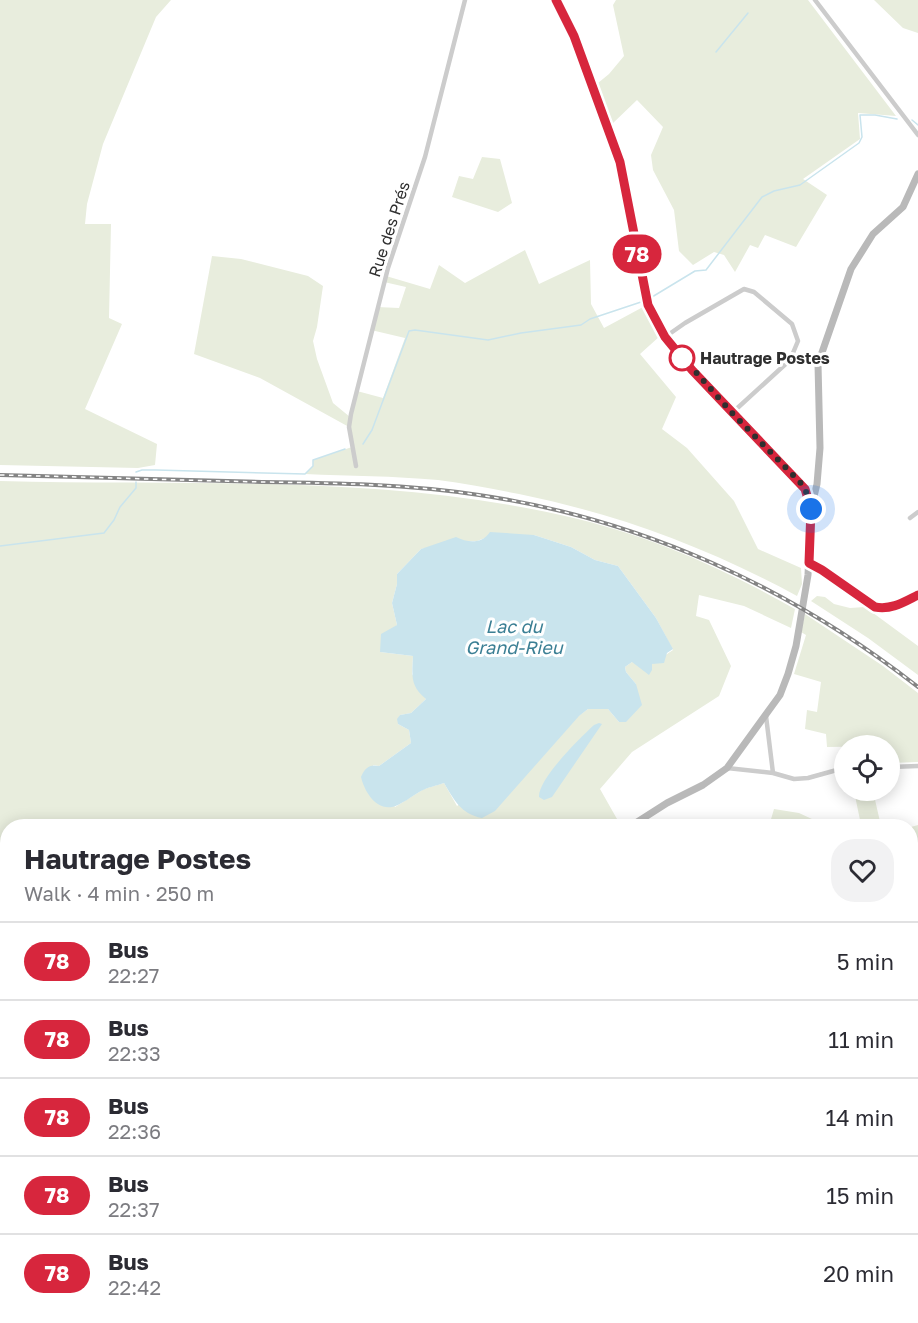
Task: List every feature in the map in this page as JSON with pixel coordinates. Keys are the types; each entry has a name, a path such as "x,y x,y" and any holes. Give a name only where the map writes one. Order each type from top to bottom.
{"street":[{"name":"Rue des Prés","path":"356,466 349,427 351,414 388,268 425,157 465,0"},
{"path":"556,0 574,36 620,162 646,298 665,337 732,413 800,482 808,495 811,509"},
{"path":"815,0 918,135"},
{"path":"643,819 727,768 780,695 788,675 809,563 811,509 817,484 820,448 818,364 851,269 873,234 903,207 918,174"},
{"path":"665,337 744,289 754,292 792,324 798,341 790,360 732,413"},
{"path":"910,518 918,512"},
{"path":"809,563 875,607 885,609 893,607 918,594"},
{"path":"766,716 773,773"},
{"path":"900,767 918,766"},
{"path":"727,768 773,773 794,779 808,778 834,771"}],"green space":[{"path":"0,0 171,0 156,17 103,144 87,204 85,224 111,224 109,318 122,324 85,409 157,444 155,465 138,468 0,465"},
{"path":"616,0 808,0 896,116 858,113 860,139 803,179 827,195 796,247 765,235 758,248 750,245 735,272 724,255 714,252 693,265 679,251 674,210 653,170 651,155 663,127 637,100 611,125 603,103 605,102 598,83 624,56 613,5"},
{"path":"874,0 918,0 918,33 903,28"},
{"path":"482,157 500,159 512,203 498,212 452,197 459,176 473,179"},
{"path":"525,250 539,284 590,260 591,304 604,328 643,307 660,336 640,354 676,397 662,429 687,448 734,501 758,549 801,568 802,584 797,596 730,562 662,534 556,502 438,480 305,474 313,466 313,460 352,447 349,427 260,378 194,354 212,256 241,259 308,276 323,286 313,341 317,359 333,403 350,417 357,391 383,398 405,338 371,330 377,307 399,308 406,287 384,282 386,276 430,289 439,265 465,283"},
{"path":"0,481 213,483 355,488 495,503 565,516 625,532 712,566 795,609 791,628 744,606 699,595 696,616 709,620 731,666 719,696 632,752 600,789 617,819 0,819","holes":["534,535 571,547 595,560 618,566 656,618 673,650 652,664 632,662 625,667 626,672 636,684 619,722 608,709 588,709 457,806 444,783 424,789 395,807 373,765 379,766 411,743 409,730 398,724 400,715 411,713 426,699 412,674 413,656 380,652 397,625 392,603 397,574 421,549 485,538"]},
{"path":"817,596 850,608 865,607 918,646 918,675 868,638 811,601"},
{"path":"805,614 883,666 918,693 918,762 900,763 900,735 834,735 834,747 827,747 826,734 805,729 807,710 817,712 821,682 794,674 806,635 801,632"},
{"path":"856,801 875,801 879,819 860,819"},
{"path":"774,809 799,813 812,819 771,819"}],"water":[{"name":"Lac du Grand-Rieu","path":"490,532 534,535 571,547 595,560 618,566 656,618 673,649 667,653 664,663 652,664 649,675 632,662 625,667 626,672 636,684 642,705 626,722 619,722 608,709 588,709 579,716 495,811 482,818 463,810 444,783 424,790 395,806 380,805 371,798 361,777 368,767 379,766 411,743 409,730 398,724 397,719 400,715 411,713 426,699 417,690 413,680 413,656 380,652 381,634 397,625 392,603 397,574 421,549 456,537 470,541 479,540"},
{"path":"599,723 602,724 552,797 544,800 539,797 545,780 552,770 579,739"}],"waterway":[{"path":"716,52 748,13"},
{"path":"652,297 695,271 706,270 762,197 774,191 800,185 859,143 862,137 860,115 897,119"},
{"path":"912,120 918,125"},
{"path":"363,444 372,430 409,331 488,340 581,325 590,319 641,302"},
{"path":"136,472 156,470 305,474 313,466 313,460 345,449"},
{"path":"0,546 104,533 120,507 136,488 136,482"}],"railway":[{"path":"0,475 425,488 539,506 598,521 711,562 818,618 869,651 918,687"}],"bus line":[{"name":"78","path":"556,0 593,83 620,162 646,298 665,337 692,370 805,489 811,509 809,563 875,607 885,609 893,607 918,595"}],"place":[{"name":"Hautrage Postes","path":"682,358"}],"route":[{"path":"682,358 679,353 732,413 800,482 808,495 811,509"}]}
